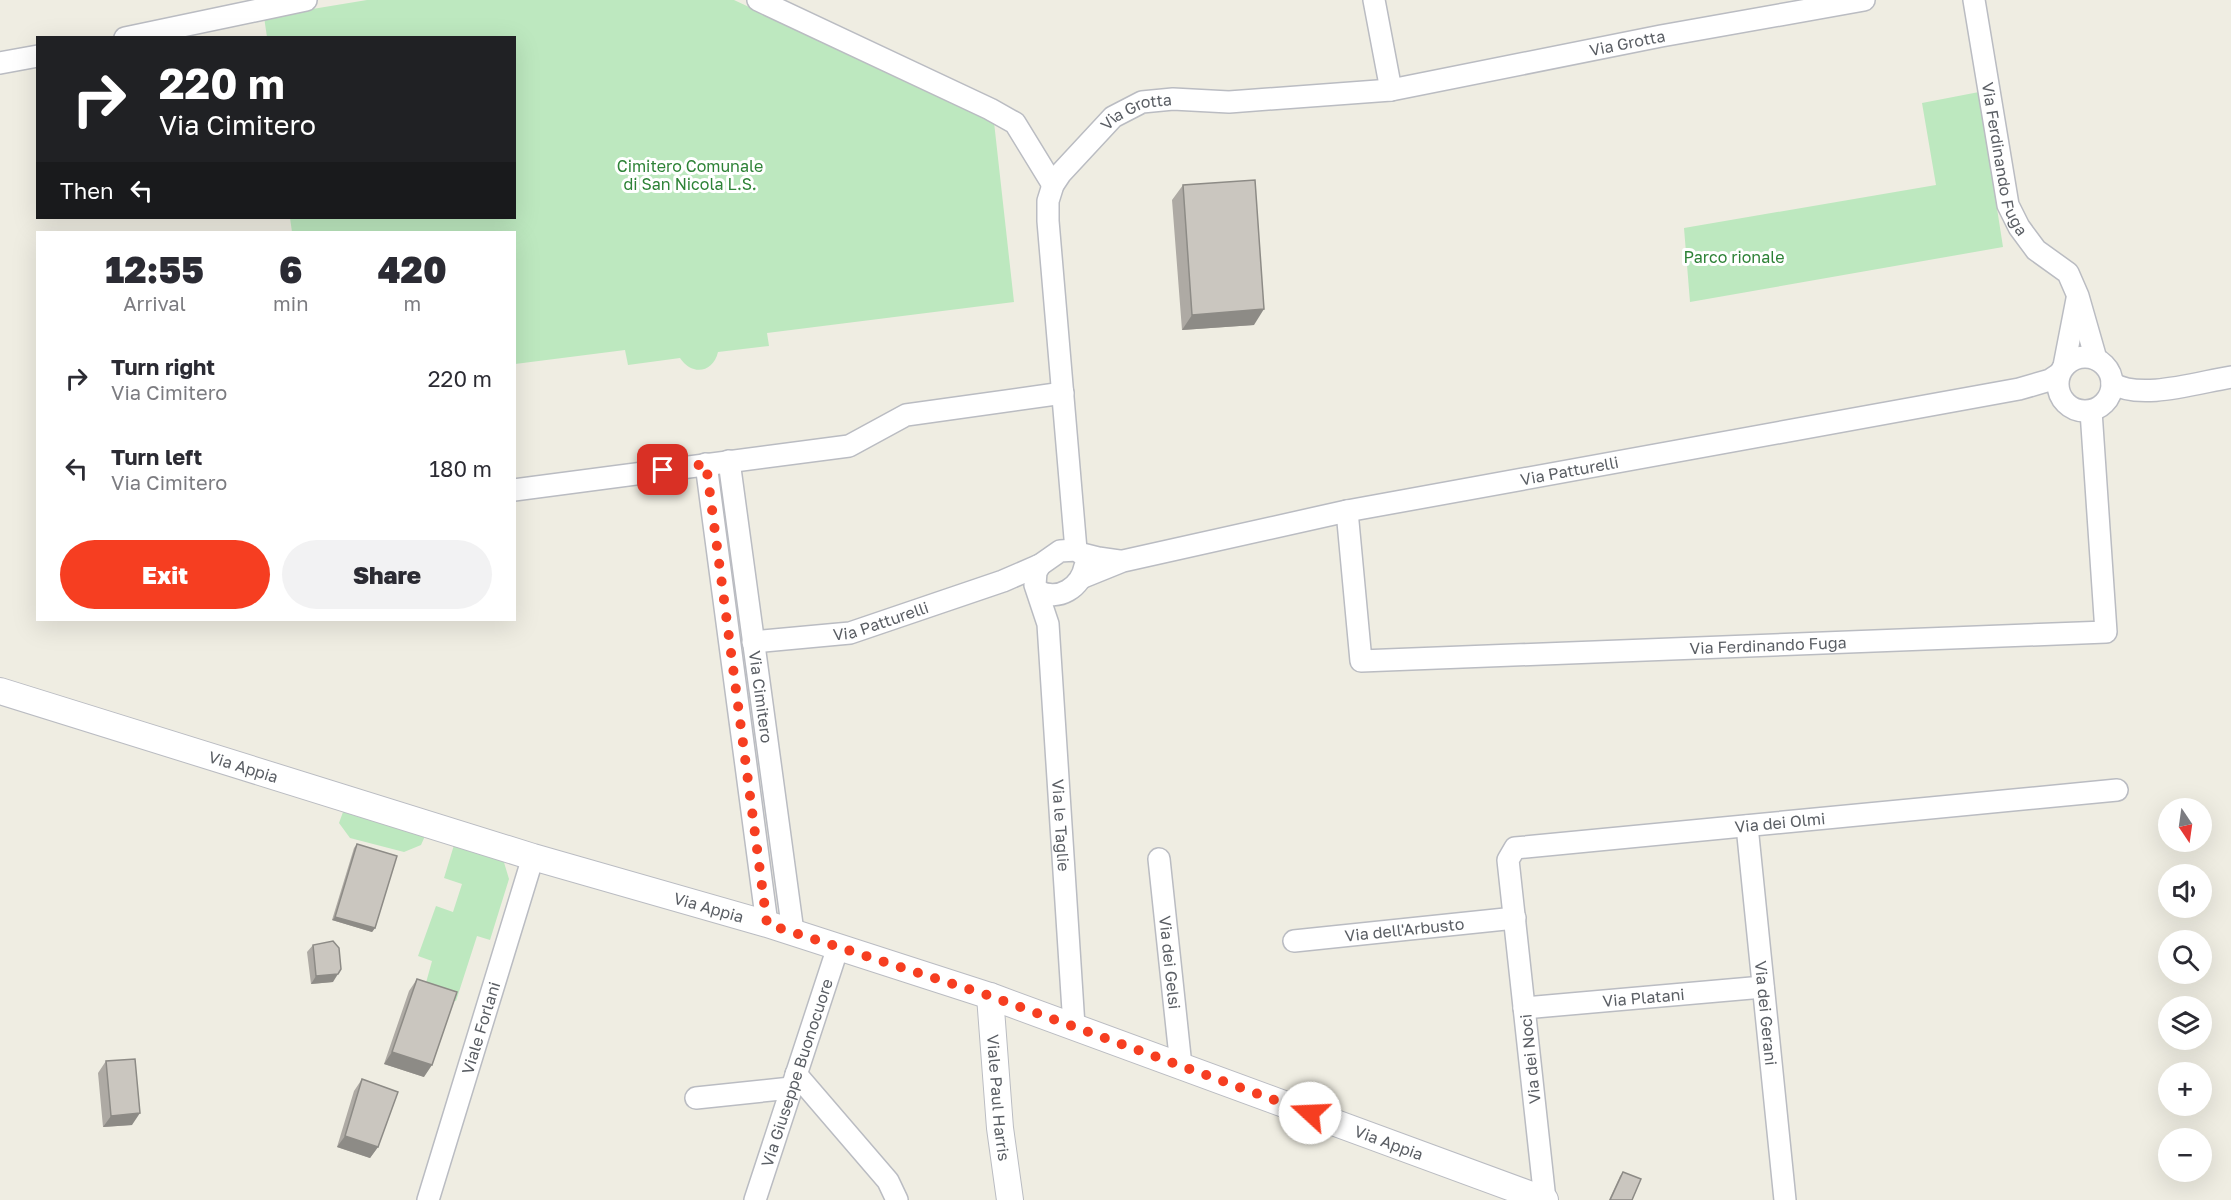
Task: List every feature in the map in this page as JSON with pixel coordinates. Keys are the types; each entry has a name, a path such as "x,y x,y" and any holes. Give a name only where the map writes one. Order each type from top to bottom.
{"street":[{"path":"135,36 306,0"},
{"path":"758,0 990,108 1015,123 1053,185 1048,201 1048,222 1072,503 1073,551 1085,565 1081,578"},
{"path":"1374,0 1391,90"},
{"name":"Via Grotta","path":"1053,185 1100,129 1113,117 1142,102 1173,99 1229,102 1391,90 1661,36 1864,0"},
{"name":"Via Ferdinando Fuga","path":"1347,511 1361,662 2106,632 2096,409 2107,400 2112,383 2108,369 2096,359 2078,296 2068,273 2036,250 2019,227 2008,205 1974,0"},
{"path":"0,63 36,56"},
{"path":"2078,296 2061,378 2063,401 2075,410 2096,409 2146,398 2161,390"},
{"path":"2061,378 2079,357 2096,359"},
{"path":"2112,383 2121,389 2161,390 2231,376"},
{"name":"Via Patturelli","path":"1003,581 1044,590 1073,587 1081,578 1123,561 1347,511 2019,389 2061,378"},
{"path":"516,490 849,446 906,415 1063,393"},
{"name":"Via Cimitero","path":"729,461 793,932"},
{"name":"Via Cimitero","path":"706,464 767,924"},
{"name":"Via Patturelli","path":"753,642 850,633 1003,581 1073,551 1123,561"},
{"path":"1040,564 1035,579 1044,590"},
{"name":"Via le Taglie","path":"1044,590 1074,1026"},
{"name":"Via Appia","path":"0,691 533,856 793,932 990,996 1545,1200"},
{"name":"Via dei Olmi","path":"1515,918 1509,860 1515,848 2117,790"},
{"name":"Via dei Gerani","path":"1747,826 1785,1200"},
{"name":"Viale Forlani","path":"428,1200 533,856"},
{"name":"Via dei Gelsi","path":"1159,859 1181,1066"},
{"name":"Via dell'Arbusto","path":"1294,941 1515,918"},
{"name":"Via dei Noci","path":"1515,918 1545,1200"},
{"name":"Via Giuseppe Buonocuore","path":"755,1200 837,947"},
{"name":"Via Platani","path":"1524,1008 1763,987"},
{"name":"Viale Paul Harris","path":"990,996 1000,1128 1010,1200"},
{"path":"696,1098 794,1081 888,1180 897,1200"}],"green space":[{"name":"Cimitero Comunale di San Nicola L.S.","path":"367,0 734,0 994,122 1014,302 767,333 769,346 718,352 712,364 702,370 690,368 680,358 628,365 625,350 516,364 516,231 292,231 290,219 516,219 516,36 267,36 264,17"},
{"name":"Parco rionale","path":"1979,92 2003,247 1690,302 1684,228 1936,185 1922,103"},
{"path":"343,812 425,836 421,845 404,852 350,838 339,823"},
{"path":"454,845 503,859 509,879 490,940 477,936 456,1001 424,990 432,961 418,956 436,906 453,912 462,884 444,878"}],"building":[{"path":"1255,180 1264,309 1192,315 1183,185"},
{"path":"357,844 397,856 375,928 335,917"},
{"path":"333,941 339,948 341,969 338,974 316,976 313,945"},
{"path":"417,979 457,992 432,1065 392,1052"},
{"path":"135,1059 140,1113 111,1116 106,1061"},
{"path":"362,1079 398,1092 378,1147 345,1136"},
{"path":"1623,1172 1641,1179 1632,1200 1610,1200"}],"route":[{"path":"663,470 706,464 767,924 990,996 1310,1113"}]}
